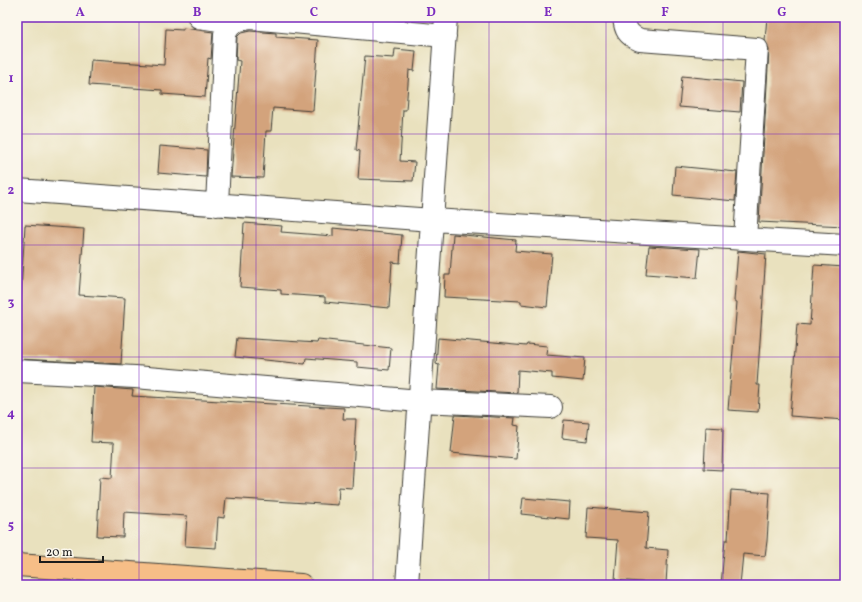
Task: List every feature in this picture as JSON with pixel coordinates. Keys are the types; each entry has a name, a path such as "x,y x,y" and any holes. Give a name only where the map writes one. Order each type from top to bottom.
{"main road":[{"path":"17,566 301,585"}],"street":[{"path":"199,17 226,21 230,24"},
{"path":"624,17 627,32 632,37 640,40 757,49 744,239"},
{"path":"217,205 225,34 230,24 239,20 250,18 446,26 407,585"},
{"path":"17,190 433,220 845,245"},
{"path":"17,371 135,378 420,401 551,407"}],"building":[{"path":"767,17 845,17 845,226 759,222 769,50 765,40"},
{"path":"183,28 213,32 211,59 208,58 205,97 162,94 162,90 89,85 91,60 164,65 166,29 183,30"},
{"path":"250,31 276,33 276,37 318,40 313,111 273,108 271,131 266,131 263,178 231,177 240,61 236,60 237,37 241,33"},
{"path":"395,49 416,51 414,71 409,70 406,110 403,110 400,161 415,162 413,181 358,179 360,151 356,150 365,56 394,58"},
{"path":"682,76 742,82 740,112 679,107"},
{"path":"160,146 207,150 206,177 158,173"},
{"path":"675,166 737,172 735,201 673,195"},
{"path":"244,223 282,226 281,232 333,236 333,228 402,235 400,263 392,262 389,308 325,302 325,297 281,294 281,290 240,287"},
{"path":"25,225 84,229 79,295 125,298 121,364 17,359"},
{"path":"453,234 516,240 515,251 552,254 547,307 521,304 521,301 444,297 445,275 450,275"},
{"path":"649,246 700,249 697,278 646,274"},
{"path":"738,251 766,254 757,385 760,385 758,412 728,410 737,302 734,301"},
{"path":"814,265 845,267 845,420 790,416 797,324 810,325"},
{"path":"237,338 317,343 318,340 391,348 389,370 357,367 357,362 306,358 305,364 235,357"},
{"path":"438,338 526,346 527,344 547,346 546,355 585,358 583,381 552,378 552,373 518,370 517,393 437,389 439,365 436,364"},
{"path":"94,387 133,390 132,396 344,408 343,419 356,419 352,488 339,487 338,505 226,498 224,518 218,517 216,548 185,546 187,516 124,512 123,537 97,536 100,477 112,478 114,443 91,442"},
{"path":"455,415 515,418 514,425 519,426 516,459 451,453"},
{"path":"564,420 589,422 587,441 562,438"},
{"path":"706,427 723,428 722,470 704,469"},
{"path":"731,490 770,493 767,541 765,556 743,554 740,585 721,585 725,540 728,540"},
{"path":"523,498 570,502 569,519 521,514"},
{"path":"588,507 649,512 646,548 668,550 666,584 615,580 618,540 586,538"}]}
